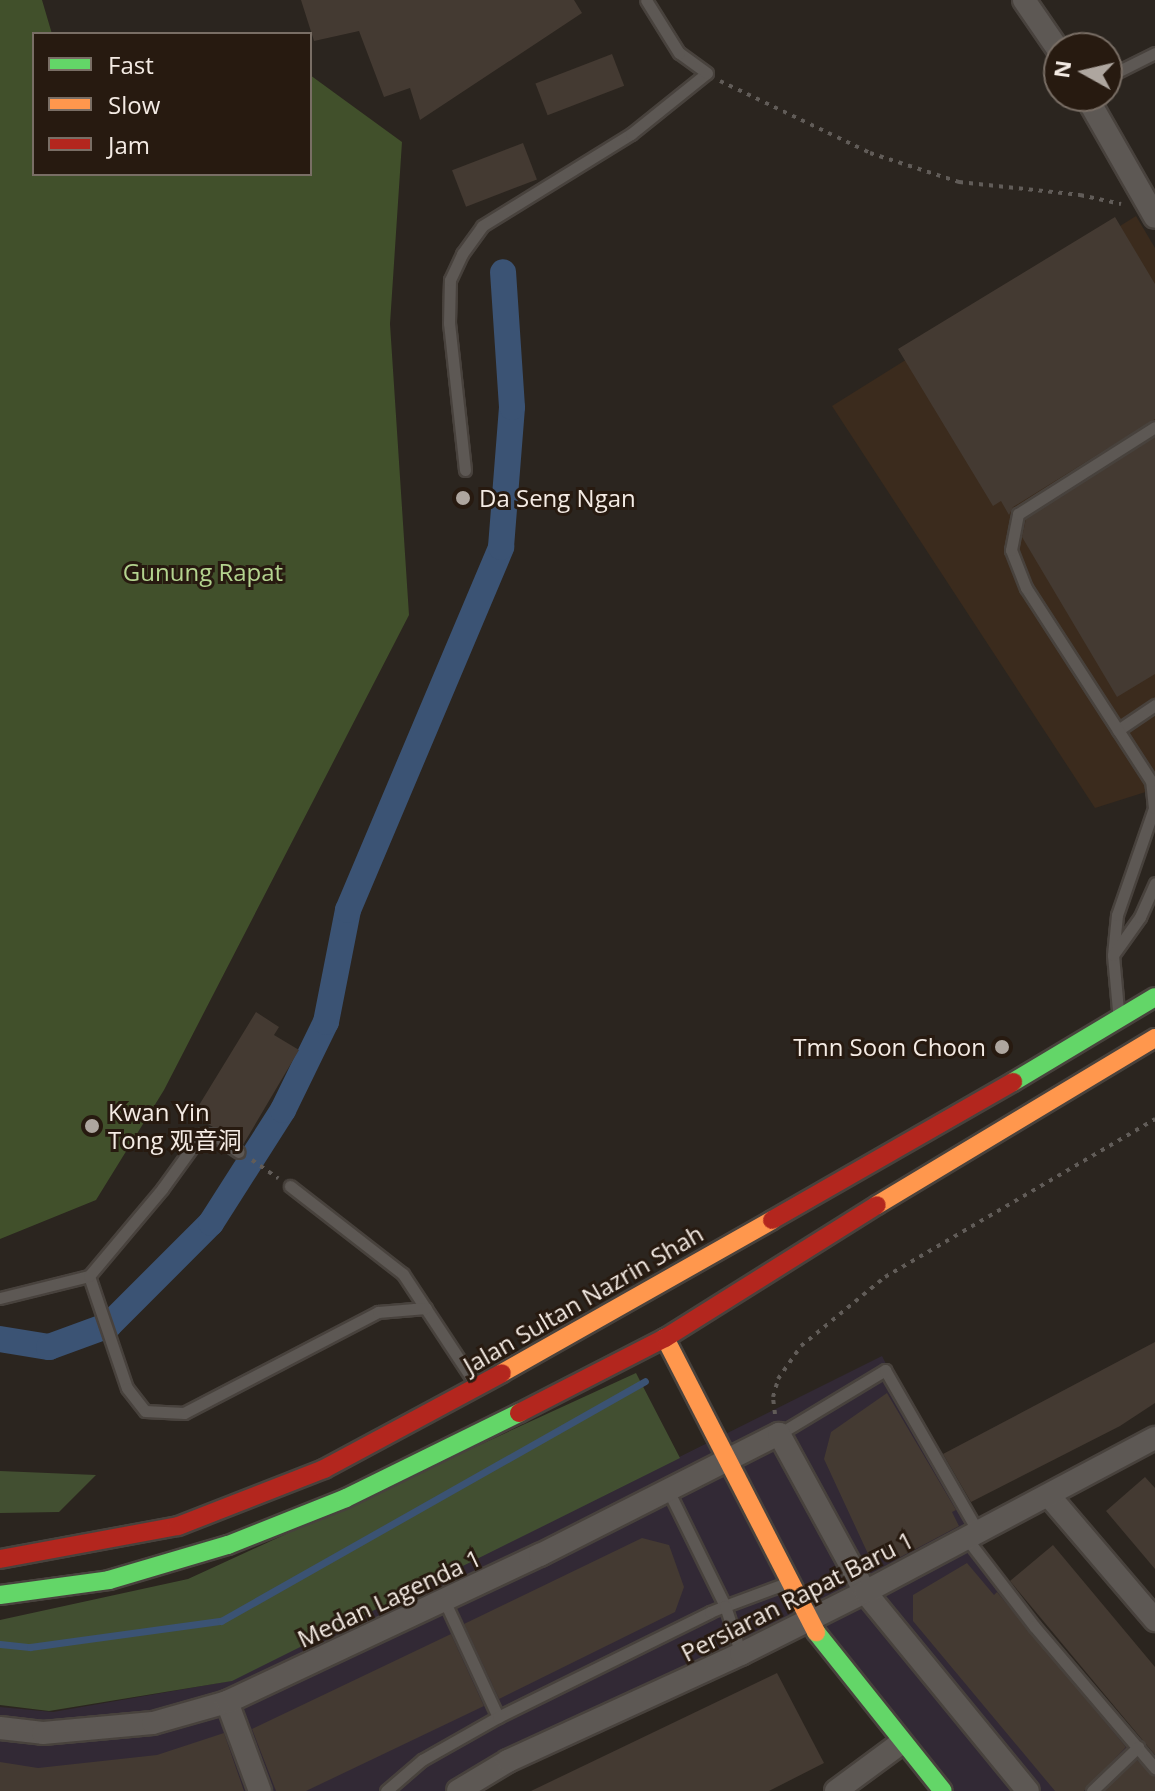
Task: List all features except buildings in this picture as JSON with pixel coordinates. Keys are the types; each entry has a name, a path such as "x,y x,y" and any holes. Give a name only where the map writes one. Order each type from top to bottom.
{"main road":[{"name":"Jalan Sultan Nazrin Shah","path":"0,1559 163,1529 234,1507 324,1469 478,1387 959,1115 1155,997"},
{"path":"0,1595 109,1580 228,1545 346,1498 438,1455 665,1338 978,1141 1155,1038"},
{"path":"724,1246 676,1302 667,1318 665,1338 807,1619 901,1743 943,1791"},
{"path":"558,1342 613,1331"},
{"path":"637,1334 665,1338"}],"street":[{"path":"1024,0 1046,32"},
{"path":"1098,112 1153,213"},
{"path":"779,1434 865,1592 1028,1791"},
{"name":"Medan Lagenda 1","path":"0,1728 43,1733 153,1723 227,1702 444,1600 779,1434"},
{"name":"Persiaran Rapat Baru 1","path":"458,1791 508,1761 741,1654 865,1592 1050,1497 1155,1438"},
{"path":"1050,1497 1155,1620"},
{"path":"227,1702 260,1791"},
{"path":"836,1791 901,1743"}],"lane":[{"path":"465,470 449,323 450,280 462,254 482,226 631,134 707,73 679,53 646,0"},
{"path":"1123,69 1155,53"},
{"path":"1119,1018 1113,955 1117,915 1154,808 1151,781 1026,588 1011,550 1018,514 1155,427"},
{"path":"1118,730 1155,705"},
{"path":"1113,955 1140,917 1155,883"},
{"path":"0,1298 89,1276 162,1189 201,1135 212,1134 239,1152"},
{"path":"290,1186 403,1274 478,1387"},
{"path":"89,1276 127,1388 145,1411 184,1413 378,1312 426,1308"},
{"path":"779,1434 885,1370 972,1536 1034,1626 1155,1768"},
{"path":"668,1490 725,1606 741,1654"},
{"path":"386,1791 422,1760 498,1717 693,1618 789,1583"},
{"path":"444,1600 498,1717"},
{"path":"1092,1791 1138,1747"}],"path":[{"path":"707,73 870,153 959,182 1080,195 1153,213"},
{"path":"779,1434 773,1397 778,1379 801,1346 885,1277 1155,1119"},
{"path":"239,1152 290,1186"}],"shaded area":[{"path":"1136,216 1155,248 1155,789 1095,808 832,406"},
{"path":"882,1356 984,1557 1155,1764 1155,1791 946,1791 813,1621 450,1791 0,1791 0,1707 53,1712 230,1681"}],"green space":[{"name":"Gunung Rapat","path":"0,0 42,0 51,32 32,32 32,176 312,176 312,76 402,142 390,324 409,615 164,1090 96,1200 0,1239"},
{"path":"636,1373 680,1458 232,1681 49,1711 0,1705 0,1620 188,1579"},
{"path":"0,1471 96,1475 59,1512 0,1513"}],"waterway":[{"path":"0,1339 49,1347 109,1325 211,1223 283,1110 326,1022 348,910 501,547 512,407 503,272"},
{"path":"0,1644 30,1647 221,1621 645,1381"}],"traffic: fast":[{"path":"1013,1082 1155,997"},
{"path":"0,1595 109,1580 228,1545 346,1498 519,1413"},
{"path":"816,1632 943,1791"}],"traffic: slow":[{"path":"877,1205 1155,1038"},
{"path":"502,1373 772,1220"},
{"path":"665,1338 816,1632"}],"traffic: jam":[{"path":"772,1220 1013,1082"},
{"path":"519,1413 665,1338 877,1205"},
{"path":"0,1559 178,1526 324,1469 502,1373"}],"place":[{"name":"Da Seng Ngan","path":"463,498"},
{"name":"Tmn Soon Choon","path":"1002,1047"},
{"name":"Kwan Yin Tong 观音洞","path":"92,1126"}]}
